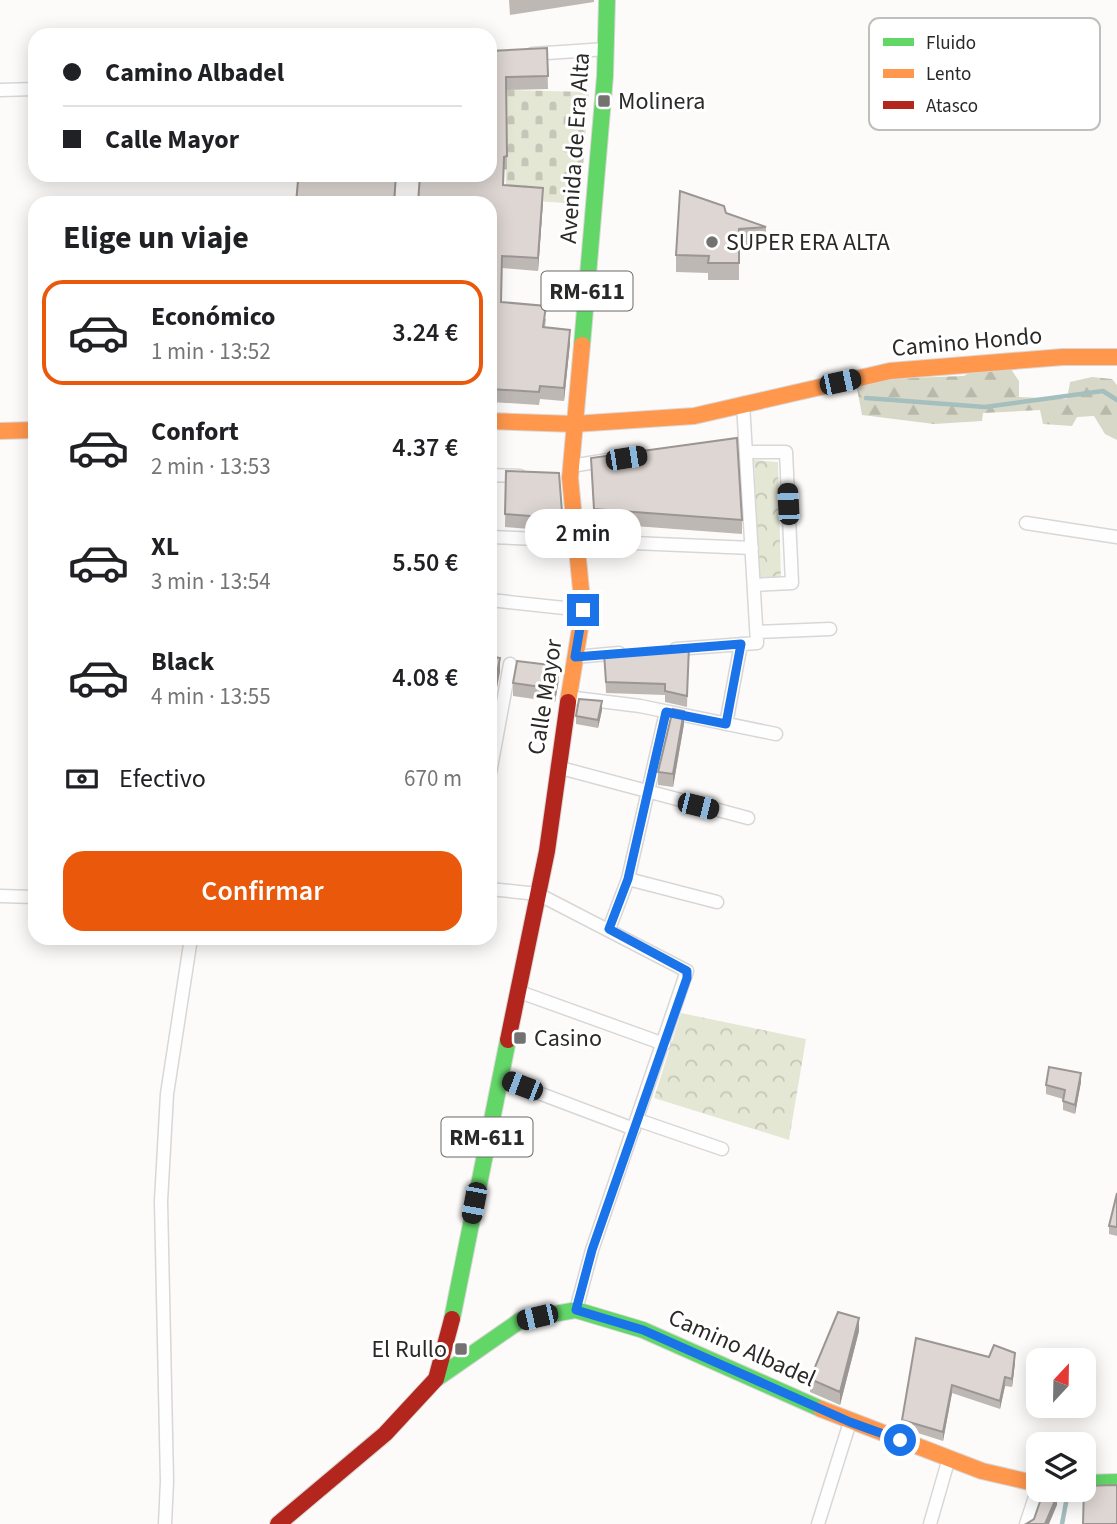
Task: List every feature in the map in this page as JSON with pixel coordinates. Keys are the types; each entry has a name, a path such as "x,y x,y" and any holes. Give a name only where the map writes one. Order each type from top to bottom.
{"main road":[{"name":"Avenida de Era Alta","path":"574,424 591,251 606,49 607,0"},
{"name":"Camino Hondo","path":"497,421 574,424 694,416 890,371 1063,357 1117,357"},
{"name":"Calle Mayor","path":"538,894 547,851 568,697 569,666 583,610 566,474 574,424"},
{"path":"0,431 28,430"},
{"name":"RM-611","path":"278,1524 385,1434 436,1379 450,1328 538,894"},
{"name":"Camino Albadel","path":"436,1379 521,1320 576,1310 643,1330 850,1422 982,1471 1026,1483"},
{"path":"1096,1483 1117,1482"}],"street":[{"path":"522,54 606,49"},
{"path":"0,90 28,89"},
{"path":"658,650 757,643 752,548 742,444 743,404"},
{"path":"742,444 786,452 792,583 754,585"},
{"path":"566,474 626,458"},
{"path":"497,475 530,476"},
{"path":"1026,523 1117,537"},
{"path":"497,537 752,548"},
{"path":"497,601 583,610"},
{"path":"757,632 830,629"},
{"path":"726,724 741,644"},
{"path":"569,666 630,652"},
{"path":"497,737 511,664"},
{"path":"568,697 666,712 776,734"},
{"path":"609,929 628,879 666,712"},
{"path":"557,767 748,818"},
{"path":"628,879 717,902"},
{"path":"497,890 538,894 687,971 592,1250 576,1310"},
{"path":"0,896 28,897"},
{"path":"165,1524 167,1481 161,1201 167,1094 190,945"},
{"path":"517,990 664,1044"},
{"path":"499,1077 636,1124 722,1149"},
{"path":"818,1524 850,1422"},
{"path":"930,1524 949,1458"},
{"path":"1026,1524 1033,1502"}],"green space":[{"path":"506,90 589,92 580,204 506,199"},
{"path":"1009,366 1019,381 1019,397 1067,399 1070,382 1092,377 1112,379 1117,385 1117,440 1105,434 1094,416 1077,417 1072,426 1043,424 1040,410 983,413 982,421 934,424 862,415 857,388 880,379 964,376 976,368"},
{"path":"754,460 778,462 781,580 759,580"},
{"path":"681,1013 806,1039 789,1140 654,1098"}],"building":[{"path":"547,48 548,76 506,77 507,156 504,157 503,185 543,188 538,258 502,256 501,302 546,306 543,327 570,330 564,388 540,386 539,392 497,389 497,196 418,196 420,182 497,182 497,51"},
{"path":"298,182 396,182 394,196 297,196"},
{"name":"SUPER ERA ALTA","path":"680,191 724,206 726,213 766,227 739,229 739,263 708,263 709,256 676,255"},
{"path":"737,438 742,520 594,509 591,458"},
{"path":"506,471 559,473 562,512 556,518 505,514"},
{"path":"689,646 687,696 665,691 665,684 606,682 604,653"},
{"path":"517,661 559,666 555,689 513,683"},
{"path":"579,699 602,701 598,720 576,716"},
{"path":"673,709 684,711 673,774 658,772"},
{"path":"1049,1067 1081,1073 1075,1105 1063,1101 1065,1090 1046,1085"},
{"path":"1117,1193 1117,1227 1109,1226"},
{"path":"838,1312 859,1318 840,1392 810,1379"},
{"path":"916,1338 989,1357 994,1345 1015,1353 1012,1379 1005,1377 1000,1401 952,1385 943,1432 902,1420"},
{"path":"1117,1485 1117,1524 1083,1524 1084,1502 1096,1502 1096,1486"},
{"path":"1040,1502 1054,1502 1045,1524 1026,1524 1034,1519"}],"waterway":[{"path":"866,398 985,407 1103,391 1117,400"},
{"path":"1062,1524 1066,1502"}],"traffic: fast":[{"path":"582,345 605,76 607,0"},
{"path":"452,1319 508,1040"},
{"path":"436,1379 521,1320 576,1310 643,1330 821,1409"},
{"path":"1096,1483 1117,1482"}],"traffic: slow":[{"path":"568,702 583,610 570,478 582,345"},
{"path":"497,421 574,424 694,416 890,371 1063,357 1117,357"},
{"path":"0,431 28,430"},
{"path":"821,1409 982,1471 1026,1481"}],"traffic: jam":[{"path":"508,1040 547,851 568,702"},
{"path":"278,1524 385,1434 436,1379 452,1319"}],"place":[{"name":"Molinera","path":"604,101"},
{"name":"SUPER ERA ALTA","path":"712,242"},
{"name":"Casino","path":"520,1038"},
{"name":"El Rullo","path":"461,1349"}],"route":[{"path":"583,610 575,657 741,644 726,724 666,712 628,879 609,929 687,971 687,978 592,1250 576,1310 643,1330 850,1422 900,1440"}]}
